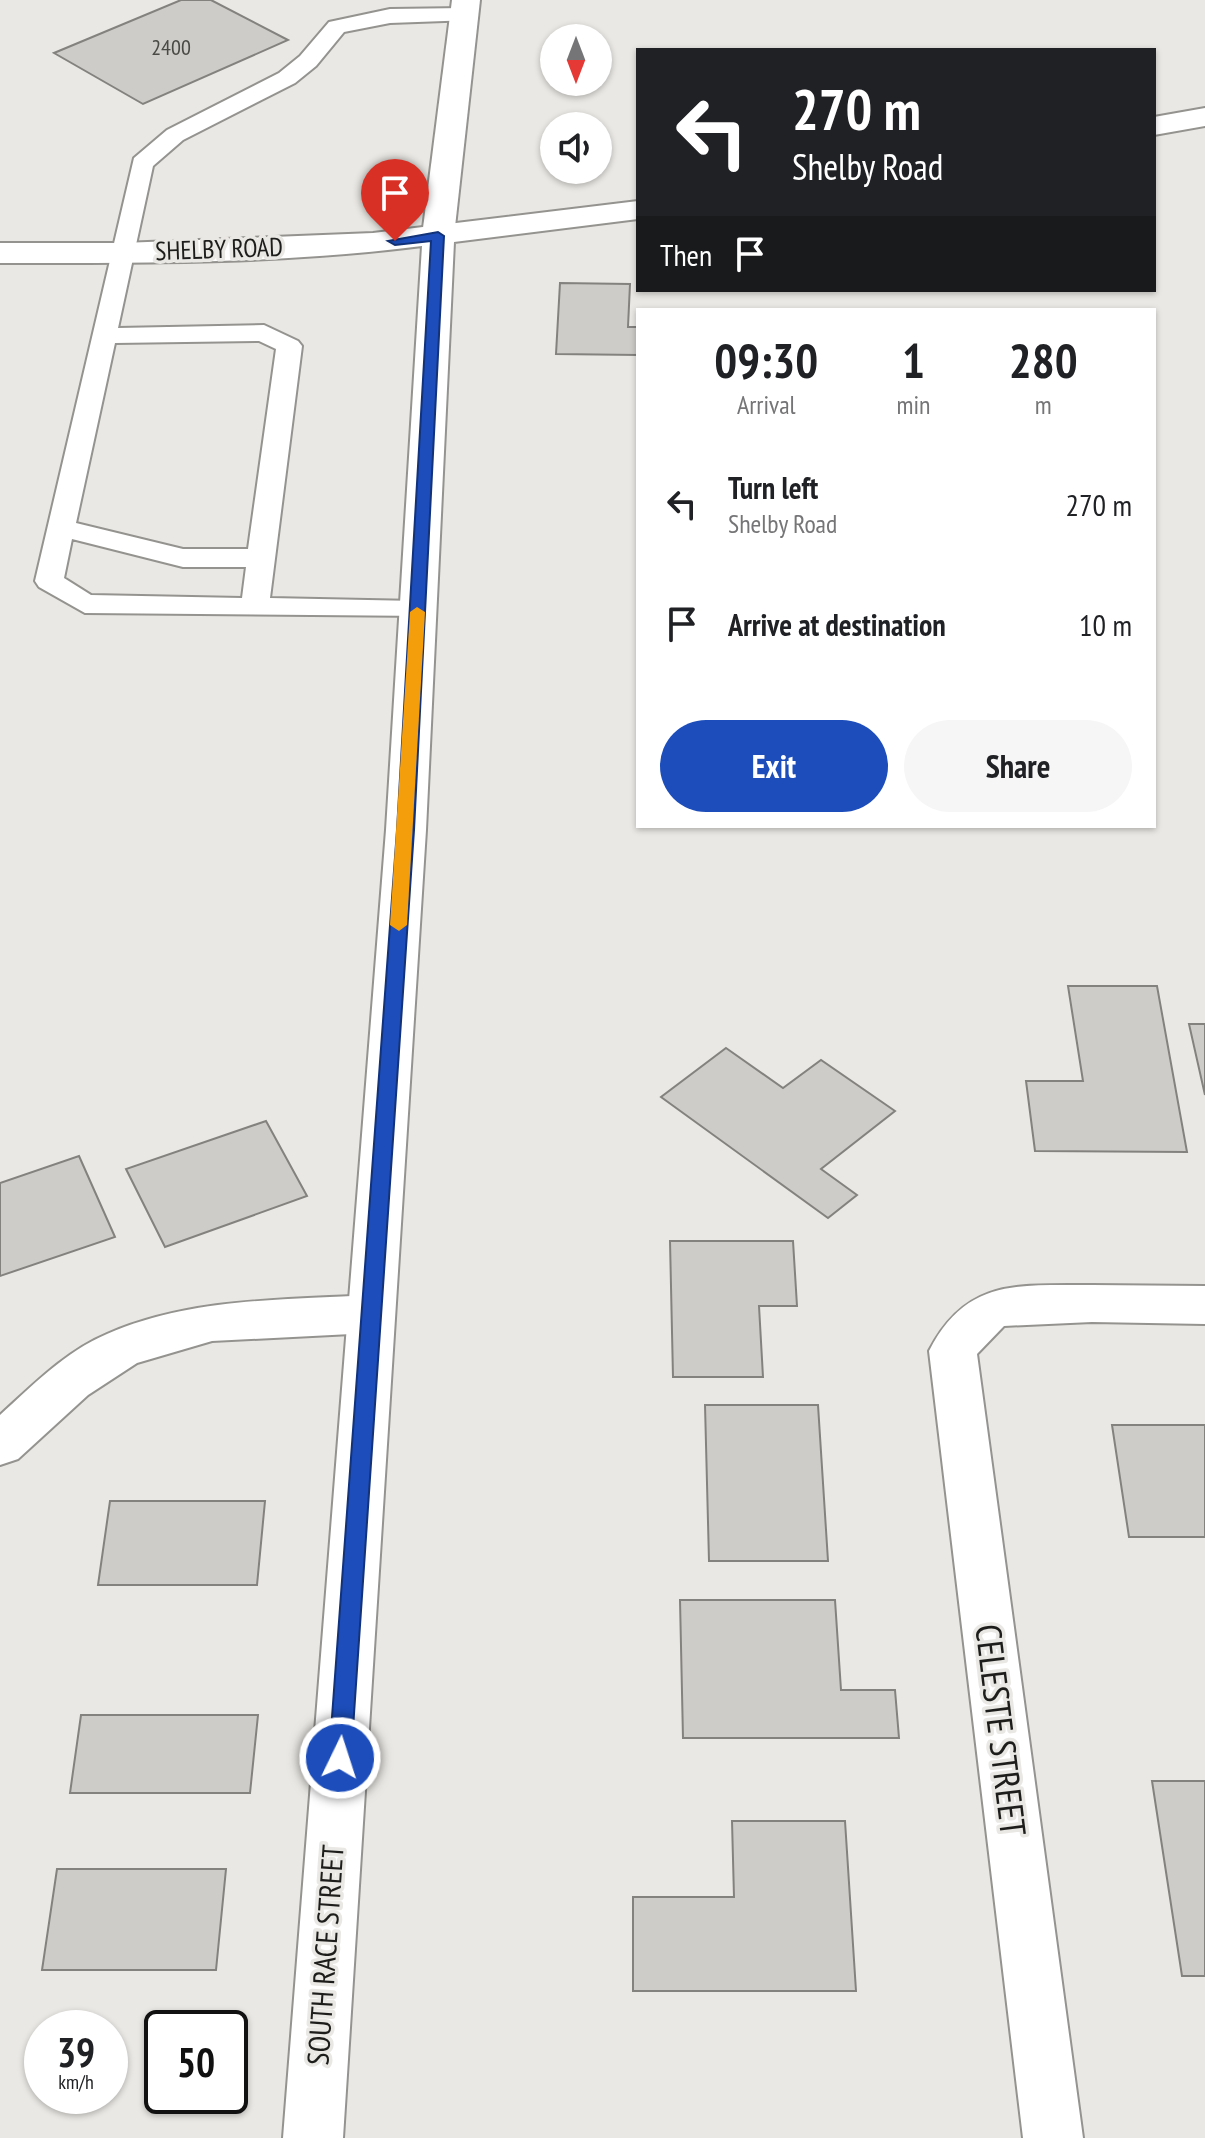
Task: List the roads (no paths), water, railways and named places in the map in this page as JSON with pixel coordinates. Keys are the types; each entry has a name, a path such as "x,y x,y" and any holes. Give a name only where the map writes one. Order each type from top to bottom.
{"main road":[{"name":"SOUTH RACE STREET","path":"313,2138 406,830 438,236 465,7"},
{"path":"1156,126 1205,117"},
{"name":"SHELBY ROAD","path":"0,253 122,253 373,243 636,210"},
{"name":"CELESTE STREET","path":"1053,2138 953,1351 970,1328 992,1309 1103,1304 1205,1305"},
{"path":"0,1445 71,1381 122,1348 212,1322 371,1314"}],"lane":[{"path":"417,610 85,604 49,581 142,163 175,135 287,78 308,61 337,27 360,19 465,7"},
{"path":"104,336 264,333 289,346 255,607"},
{"path":"61,528 183,558 260,558"}]}
